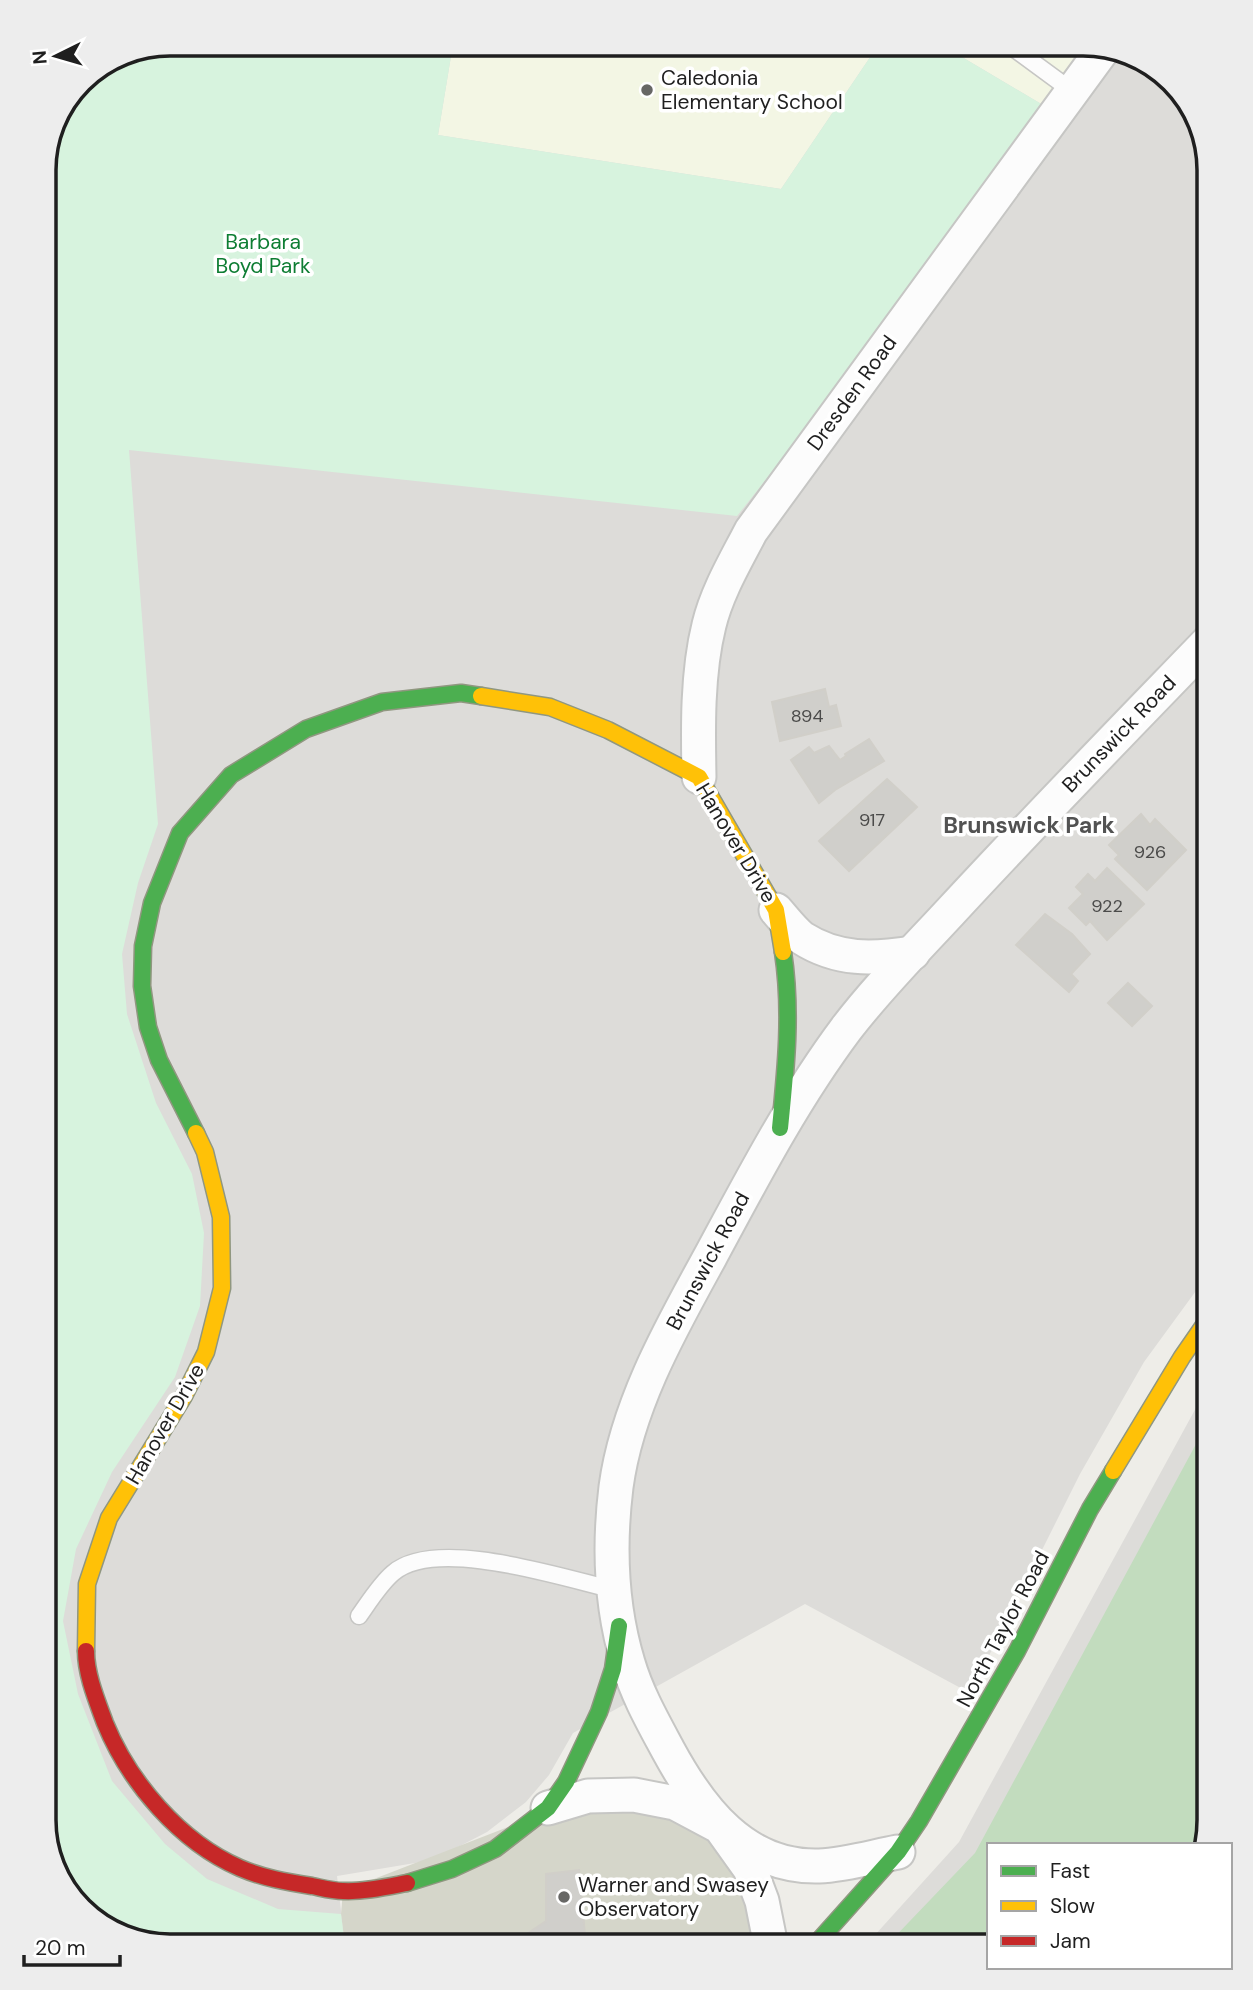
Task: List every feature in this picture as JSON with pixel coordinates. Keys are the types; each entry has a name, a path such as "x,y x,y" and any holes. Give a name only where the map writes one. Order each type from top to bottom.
{"street":[{"name":"Dresden Road","path":"699,777 697,717 709,626 724,584 751,531 1097,57"},
{"name":"Brunswick Road","path":"898,1852 818,1866 784,1862 758,1853 720,1827 681,1775 644,1706 628,1665 619,1626 613,1535 616,1484 633,1415 674,1321 780,1128 847,1028 1031,825 1197,653"},
{"name":"Hanover Drive","path":"619,1626 613,1669 599,1712 566,1782 548,1808 495,1849 452,1869 411,1882 343,1891 279,1881 239,1867 209,1850 180,1828 148,1797 128,1768 111,1737 96,1699 86,1656 87,1584 109,1518 184,1396 206,1352 222,1289 220,1217 205,1152 159,1060 148,1027 142,986 143,946 152,903 180,833 231,775 306,729 382,702 461,694 551,707 608,730 699,777 776,910 801,937 840,955 872,959 913,953"},
{"name":"Hanover Drive","path":"776,910 788,986 788,1050 780,1128"},
{"name":"North Taylor Road","path":"825,1934 898,1852 919,1821 1017,1651 1090,1509 1197,1335"},
{"name":"Hanover Drive","path":"548,1808 588,1796 634,1795 675,1803 720,1827 750,1869 762,1901 769,1934"}],"lane":[{"path":"1024,56 1072,91"},
{"path":"359,1616 393,1573 413,1562 481,1559 615,1590"}],"shaded area":[{"path":"170,56 1090,56 1120,62 1158,84 1178,107 1191,133 1197,170 1197,1289 1144,1362 1080,1474 992,1650 968,1692 805,1604 573,1733 549,1775 526,1802 487,1832 433,1860 337,1876 344,1934 163,1934 133,1928 95,1906 75,1883 68,1870 57,1835 56,163 65,126 87,91 91,91 91,87 107,75 148,58"},
{"name":"Caledonia Elementary School","path":"451,56 871,56 781,189 438,135"},
{"path":"960,56 1076,56 1043,105"},
{"path":"1197,1406 1197,1820 1194,1843 987,1843 987,1934 876,1934 959,1842"},
{"path":"588,1796 720,1827 766,1934 344,1934 341,1914 343,1891"}],"green space":[{"name":"Barbara Boyd Park","path":"451,56 438,135 781,189 871,56 960,56 1043,105 794,444 737,516 129,450 158,824 138,883 122,954 127,1014 156,1103 192,1174 204,1233 200,1306 175,1377 112,1472 76,1549 63,1621 78,1694 112,1781 165,1844 207,1879 278,1909 341,1914 344,1934 163,1934 133,1928 107,1915 84,1895 68,1870 57,1835 56,163 65,126 75,107 87,91 91,91 91,87 126,65 148,58"},
{"path":"1197,1442 1197,1820 1194,1843 987,1843 987,1934 897,1934 975,1853"}],"building":[{"path":"825,689 829,707 836,705 841,726 780,741 772,702"},
{"path":"869,739 884,761 835,790 819,803 791,760 809,747 814,753 829,746 840,760"},
{"path":"887,779 917,807 849,871 819,841"},
{"path":"1141,814 1150,825 1155,819 1186,850 1147,890 1115,859 1119,855 1109,845"},
{"path":"1107,868 1144,904 1107,940 1090,921 1086,925 1069,908 1083,894 1076,887 1088,874 1095,881"},
{"path":"1045,914 1072,934 1090,954 1071,974 1078,981 1069,992 1016,945"},
{"path":"1128,983 1152,1006 1132,1026 1108,1003"},
{"name":"Warner and Swasey Observatory","path":"579,1870 585,1934 527,1934 546,1921 546,1874"}],"traffic: fast":[{"path":"196,1133 159,1060 148,1027 142,986 143,946 152,903 180,833 231,775 306,729 382,702 461,693 481,696"},
{"path":"780,1128 788,1018 783,952"},
{"path":"825,1934 898,1852 919,1821 1017,1651 1090,1509 1113,1471"},
{"path":"407,1883 452,1869 495,1849 548,1808 566,1782 599,1712 613,1669 619,1626"}],"traffic: slow":[{"path":"481,696 550,707 608,730 699,777 776,910 783,952"},
{"path":"86,1651 87,1584 109,1518 184,1396 206,1352 222,1288 221,1217 205,1152 196,1133"},
{"path":"1113,1471 1197,1335"}],"traffic: jam":[{"path":"86,1651 90,1679 115,1745 142,1788 159,1808 197,1843 218,1857 257,1874 331,1890 367,1890 407,1883"}],"place":[{"name":"Caledonia Elementary School","path":"647,90"},
{"name":"Warner and Swasey Observatory","path":"564,1897"}],"district":[{"name":"Brunswick Park","path":"1029,825"}]}
